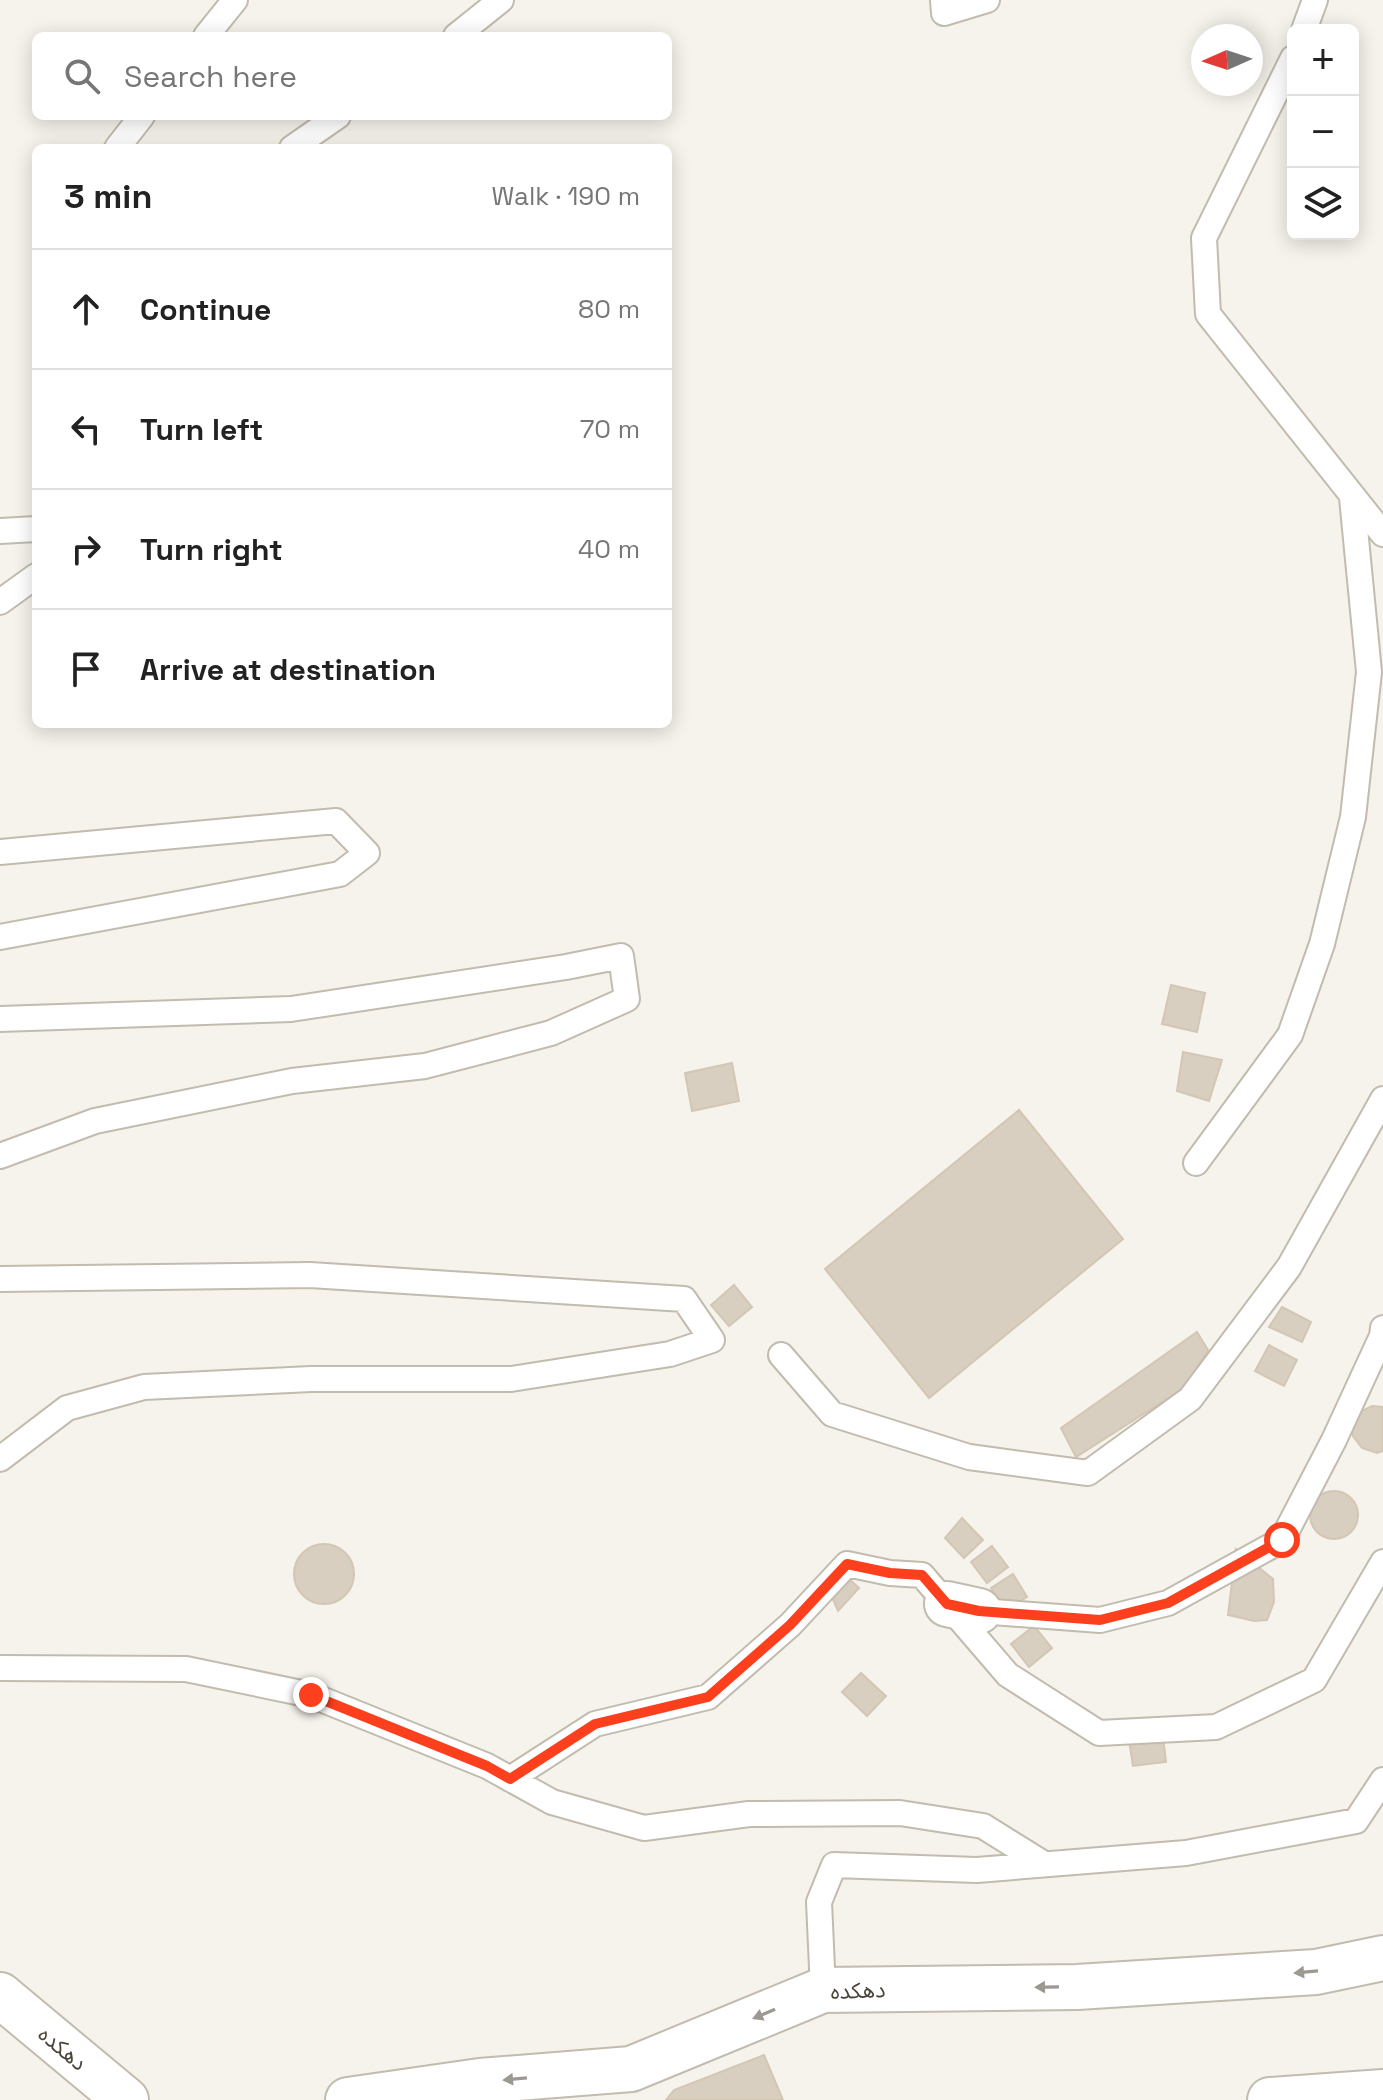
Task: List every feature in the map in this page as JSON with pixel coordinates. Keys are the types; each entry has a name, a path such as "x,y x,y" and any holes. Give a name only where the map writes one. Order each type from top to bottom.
{"street":[{"name":"دهکده","path":"348,2100 480,2081 631,2069 823,1990 1077,1987 1316,1972 1383,1958"},
{"name":"دهکده","path":"0,1995 126,2100"},
{"path":"1270,2100 1383,2092"}],"lane":[{"path":"209,32 235,0"},
{"path":"461,32 501,0"},
{"path":"943,0 944,13 987,0"},
{"path":"1306,24 1315,0"},
{"path":"1287,70 1204,238 1208,314 1383,534"},
{"path":"120,144 139,120"},
{"path":"298,144 332,120"},
{"path":"1196,1163 1290,1035 1322,944 1353,817 1369,672 1352,498"},
{"path":"0,531 32,529"},
{"path":"0,602 32,579"},
{"path":"0,852 336,821 367,853 340,874 0,937"},
{"path":"0,1019 291,1009 621,956 627,999 551,1033 425,1066 292,1081 95,1121 0,1156"},
{"path":"781,1355 832,1414 969,1457 1088,1473 1190,1399 1289,1267 1383,1099"},
{"path":"0,1279 310,1275 684,1299 712,1340 670,1354 511,1379 311,1379 144,1387 67,1408 0,1459"},
{"path":"963,1608 1100,1620 1168,1603 1282,1540 1334,1440 1383,1328"},
{"path":"510,1779 595,1724 708,1697 790,1625 847,1564 890,1573 922,1575 963,1608 1008,1675 1099,1733 1216,1727 1314,1680 1383,1562"},
{"path":"0,1668 186,1669 311,1695 487,1766 552,1802 644,1828 749,1814 900,1813 983,1826 1044,1864"},
{"path":"823,1990 819,1902 834,1865 977,1870 1186,1853 1356,1821 1383,1780"}],"building":[{"path":"1171,985 1205,993 1197,1032 1162,1024"},
{"path":"1183,1052 1222,1060 1209,1101 1177,1091"},
{"path":"732,1063 739,1101 692,1111 685,1073"},
{"path":"1019,1110 1123,1239 929,1398 825,1269"},
{"path":"734,1285 752,1307 729,1326 711,1305"},
{"path":"1282,1307 1311,1322 1302,1342 1269,1327"},
{"path":"1197,1332 1208,1350 1184,1388 1076,1457 1061,1428"},
{"path":"1269,1345 1297,1360 1284,1386 1255,1371"},
{"path":"1372,1406 1383,1407 1383,1451 1377,1453 1362,1448 1353,1436 1352,1428 1358,1413"},
{"path":"1334,1491 1343,1492 1351,1498 1357,1506 1357,1524 1351,1532 1343,1538 1334,1539 1325,1538 1317,1532 1311,1524 1310,1515 1311,1506 1317,1498 1325,1492"},
{"path":"962,1518 983,1540 964,1558 945,1538"},
{"path":"324,1544 336,1546 345,1553 352,1562 352,1586 345,1595 336,1602 324,1604 312,1602 303,1595 296,1586 294,1574 296,1562 303,1553 312,1546"},
{"path":"992,1546 1008,1567 987,1583 971,1562"},
{"path":"1236,1549 1273,1579 1274,1602 1267,1620 1254,1621 1228,1615"},
{"path":"1013,1574 1027,1597 1005,1610 991,1588"},
{"path":"847,1577 859,1588 838,1611 831,1595"},
{"path":"1034,1626 1052,1648 1029,1667 1011,1644"},
{"path":"861,1673 886,1696 867,1716 842,1692"},
{"path":"1163,1736 1166,1762 1133,1766 1129,1740"},
{"path":"764,2055 783,2100 666,2100 674,2090"}],"route":[{"path":"311,1695 487,1766 510,1779 595,1724 708,1697 790,1625 847,1564 890,1573 922,1575 947,1604 979,1611 1100,1620 1168,1603 1282,1540"}]}
